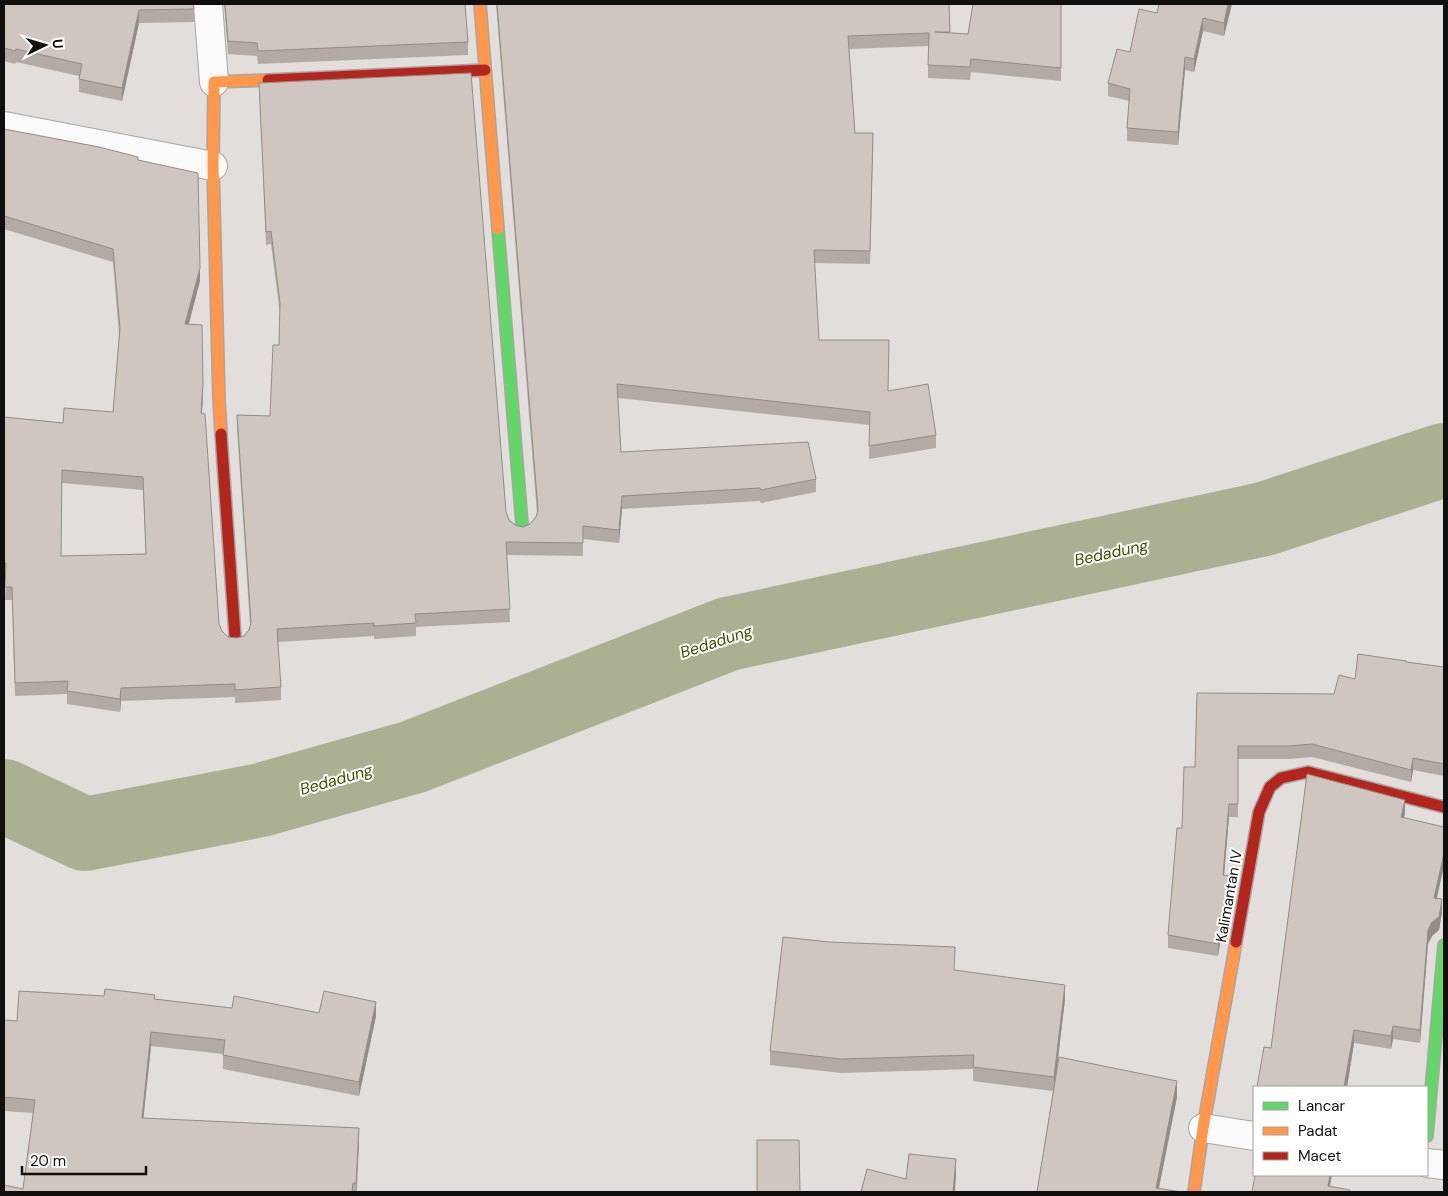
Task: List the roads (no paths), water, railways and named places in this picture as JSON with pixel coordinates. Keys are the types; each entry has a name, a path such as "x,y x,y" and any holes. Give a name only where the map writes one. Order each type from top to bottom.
{"street":[{"path":"208,4 214,82 213,166 219,399 235,636"},
{"path":"480,4 522,524"},
{"path":"214,82 486,70"},
{"path":"4,126 213,166"},
{"name":"Kalimantan IV","path":"1194,1192 1203,1128 1259,812 1269,788 1273,783 1286,775 1308,772 1444,807"},
{"path":"1428,1125 1444,945"},
{"path":"1203,1128 1253,1136"},
{"path":"1428,1163 1444,1165"}],"waterway":[{"name":"Bedadung","path":"4,796 85,834 261,800 413,757 728,634 1264,519 1444,460"}]}
